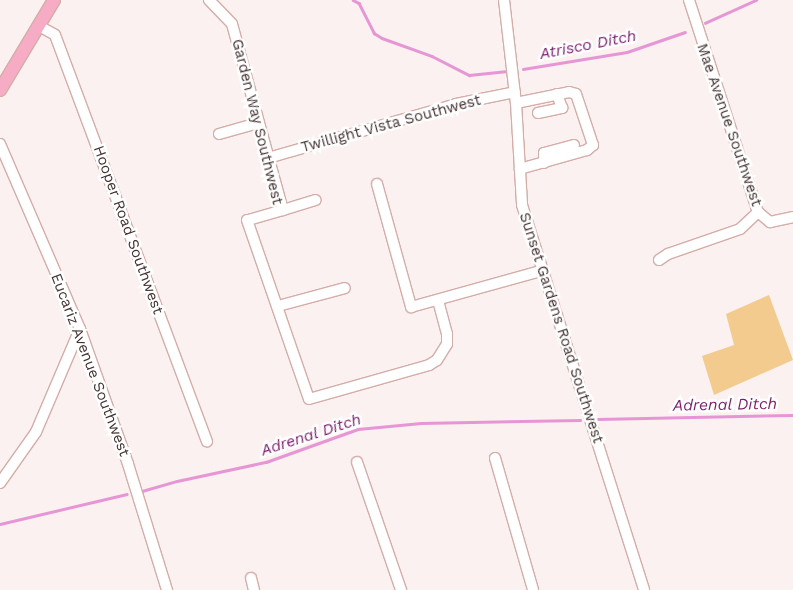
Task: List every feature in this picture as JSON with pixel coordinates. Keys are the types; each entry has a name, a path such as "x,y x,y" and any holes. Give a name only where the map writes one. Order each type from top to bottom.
{"main road":[{"path":"0,90 54,0"}],"street":[{"name":"Garden Way Southwest","path":"209,0 232,24 283,210 247,220 309,399 428,365 438,360 447,344 447,334 438,300"},
{"name":"Sunset Gardens Road Southwest","path":"504,0 515,90 522,206 644,590"},
{"name":"Mae Avenue Southwest","path":"689,4 758,212 770,222 792,220"},
{"name":"Hooper Road Southwest","path":"39,26 55,35 207,442"},
{"name":"Twillight Vista Southwest","path":"268,158 456,104 515,90"},
{"path":"516,103 569,92 576,94 593,145 587,150 544,158"},
{"path":"538,113 562,108 557,94"},
{"path":"218,134 258,123"},
{"name":"Eucariz Avenue Southwest","path":"0,144 80,329 126,456 167,590"},
{"path":"520,169 574,145"},
{"path":"377,184 411,307 542,271"},
{"path":"283,210 316,200"},
{"path":"659,260 668,254 740,229 758,212"},
{"path":"278,306 344,288"},
{"path":"0,483 36,432 80,329"},
{"path":"495,458 533,590"},
{"path":"357,462 401,590"},
{"path":"251,578 254,590"}],"shaded area":[{"path":"769,295 793,360 714,395 702,356 734,345 726,314"}],"waterway":[{"name":"Atrisco Ditch","path":"353,0 359,3 374,33 382,38 432,56 469,75 505,71"},
{"name":"Atrisco Ditch","path":"705,23 756,0"},
{"name":"Atrisco Ditch","path":"523,69 627,52 685,32"},
{"name":"Adrenal Ditch","path":"598,419 793,415"},
{"name":"Adrenal Ditch","path":"142,491 177,481 266,462 358,429 421,423 580,420"},
{"name":"Adrenal Ditch","path":"0,524 127,494"}]}
